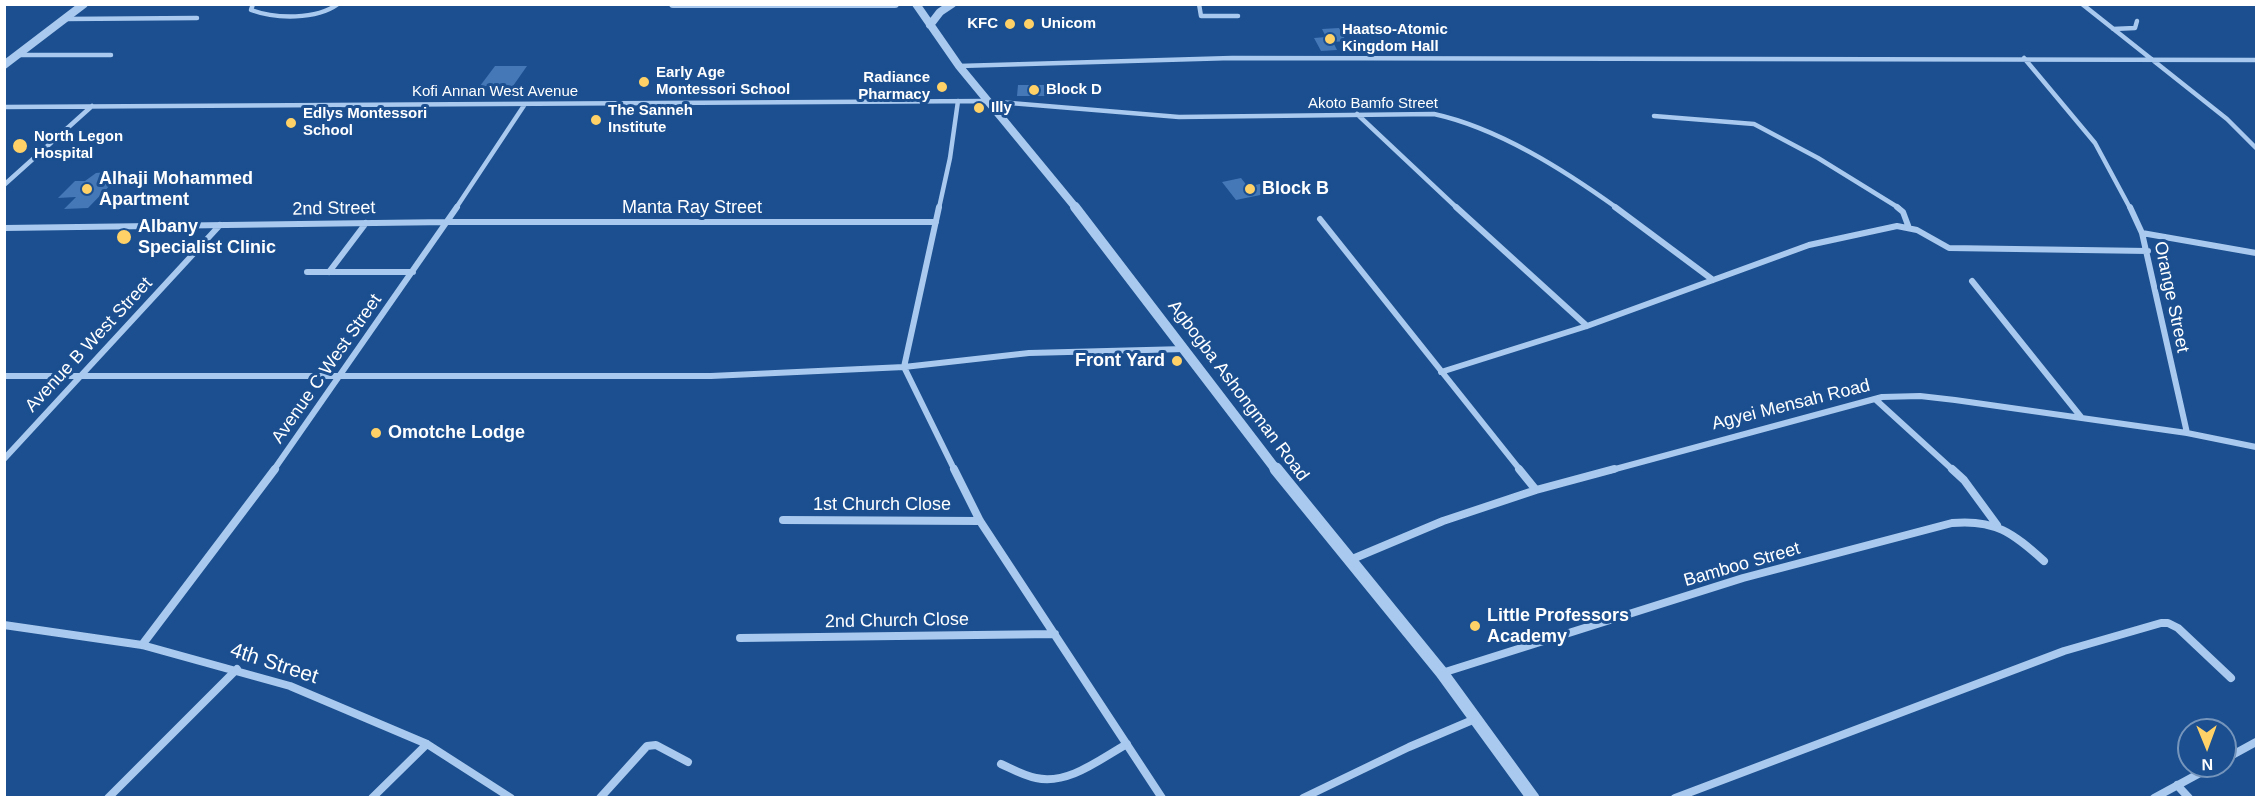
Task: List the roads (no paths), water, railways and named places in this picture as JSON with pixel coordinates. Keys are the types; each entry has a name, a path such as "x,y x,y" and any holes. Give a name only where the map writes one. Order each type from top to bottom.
{"street":[{"path":"4,65 84,4"},
{"path":"253,4 251,10 259,13 320,15 332,10 338,4"},
{"path":"673,4 895,4"},
{"name":"Agbogba Ashongman Road","path":"916,4 986,101 1049,173 1268,458 1442,673 1533,798"},
{"path":"930,25 940,12 952,4"},
{"path":"1199,4 1201,16 1239,16"},
{"path":"2082,4 2227,119 2256,148"},
{"path":"65,19 197,18"},
{"path":"2113,29 2135,28 2137,21"},
{"path":"18,55 111,55"},
{"path":"959,66 1232,58 2256,60"},
{"name":"Orange Street","path":"2024,58 2095,143 2121,188 2142,233 2148,251 2164,337 2187,433"},
{"path":"958,101 950,158 904,367 980,521 1162,798"},
{"name":"Kofi Annan West Avenue","path":"4,107 986,101"},
{"name":"Akoto Bamfo Street","path":"986,101 1179,117 1434,114 1469,124 1538,156 1591,188 1713,280"},
{"name":"Avenue C West Street","path":"142,645 192,584 342,376 448,222 525,104"},
{"path":"4,185 92,106"},
{"path":"1357,114 1587,326"},
{"path":"1654,116 1754,124 1818,158 1893,203 1903,212 1909,228"},
{"path":"1320,219 1536,490"},
{"name":"Manta Ray Street","path":"448,222 936,222"},
{"name":"2nd Street","path":"4,228 448,222"},
{"path":"329,272 366,223"},
{"name":"Avenue B West Street","path":"4,459 220,225"},
{"path":"1441,372 1587,326 1809,245 1886,228 1909,228 1949,248 2148,251"},
{"path":"2142,233 2256,252"},
{"path":"307,272 413,272"},
{"path":"1972,281 2081,417"},
{"path":"4,376 711,376 904,367 1029,352 1186,349"},
{"name":"Agyei Mensah Road","path":"1349,560 1443,521 1536,490 1875,399 1920,396 2187,433 2256,447"},
{"path":"1875,399 1964,480 1998,526"},
{"name":"1st Church Close","path":"783,520 980,521"},
{"name":"Bamboo Street","path":"1442,673 1754,576 1952,524 1988,522 1998,526 2025,543 2044,561"},
{"path":"1675,798 2064,651 2161,623 2168,623 2178,628 2231,678"},
{"name":"4th Street","path":"4,625 142,645 237,669 290,686 427,744 511,798"},
{"name":"2nd Church Close","path":"740,638 1055,634"},
{"path":"108,798 237,669"},
{"path":"1303,798 1408,747 1475,719"},
{"path":"2237,752 2256,742"},
{"path":"372,798 427,744"},
{"path":"1002,764 1039,779 1053,779 1067,776 1127,744"},
{"path":"600,798 647,746 656,745 688,762"},
{"path":"2154,798 2190,778"},
{"path":"2177,785 2189,798"}],"place":[{"name":"KFC","path":"1010,24"},
{"name":"Unicom","path":"1029,24"},
{"name":"Haatso-Atomic Kingdom Hall","path":"1330,39"},
{"name":"Early Age Montessori School","path":"644,82"},
{"name":"Radiance Pharmacy","path":"942,87"},
{"name":"Block D","path":"1034,90"},
{"name":"Illy","path":"979,108"},
{"name":"The Sanneh Institute","path":"596,120"},
{"name":"Edlys Montessori School","path":"291,123"},
{"name":"North Legon Hospital","path":"20,146"},
{"name":"Alhaji Mohammed Apartment","path":"87,189"},
{"name":"Block B","path":"1250,189"},
{"name":"Albany Specialist Clinic","path":"124,237"},
{"name":"Front Yard","path":"1177,361"},
{"name":"Omotche Lodge","path":"376,433"},
{"name":"Little Professors Academy","path":"1475,626"}]}
